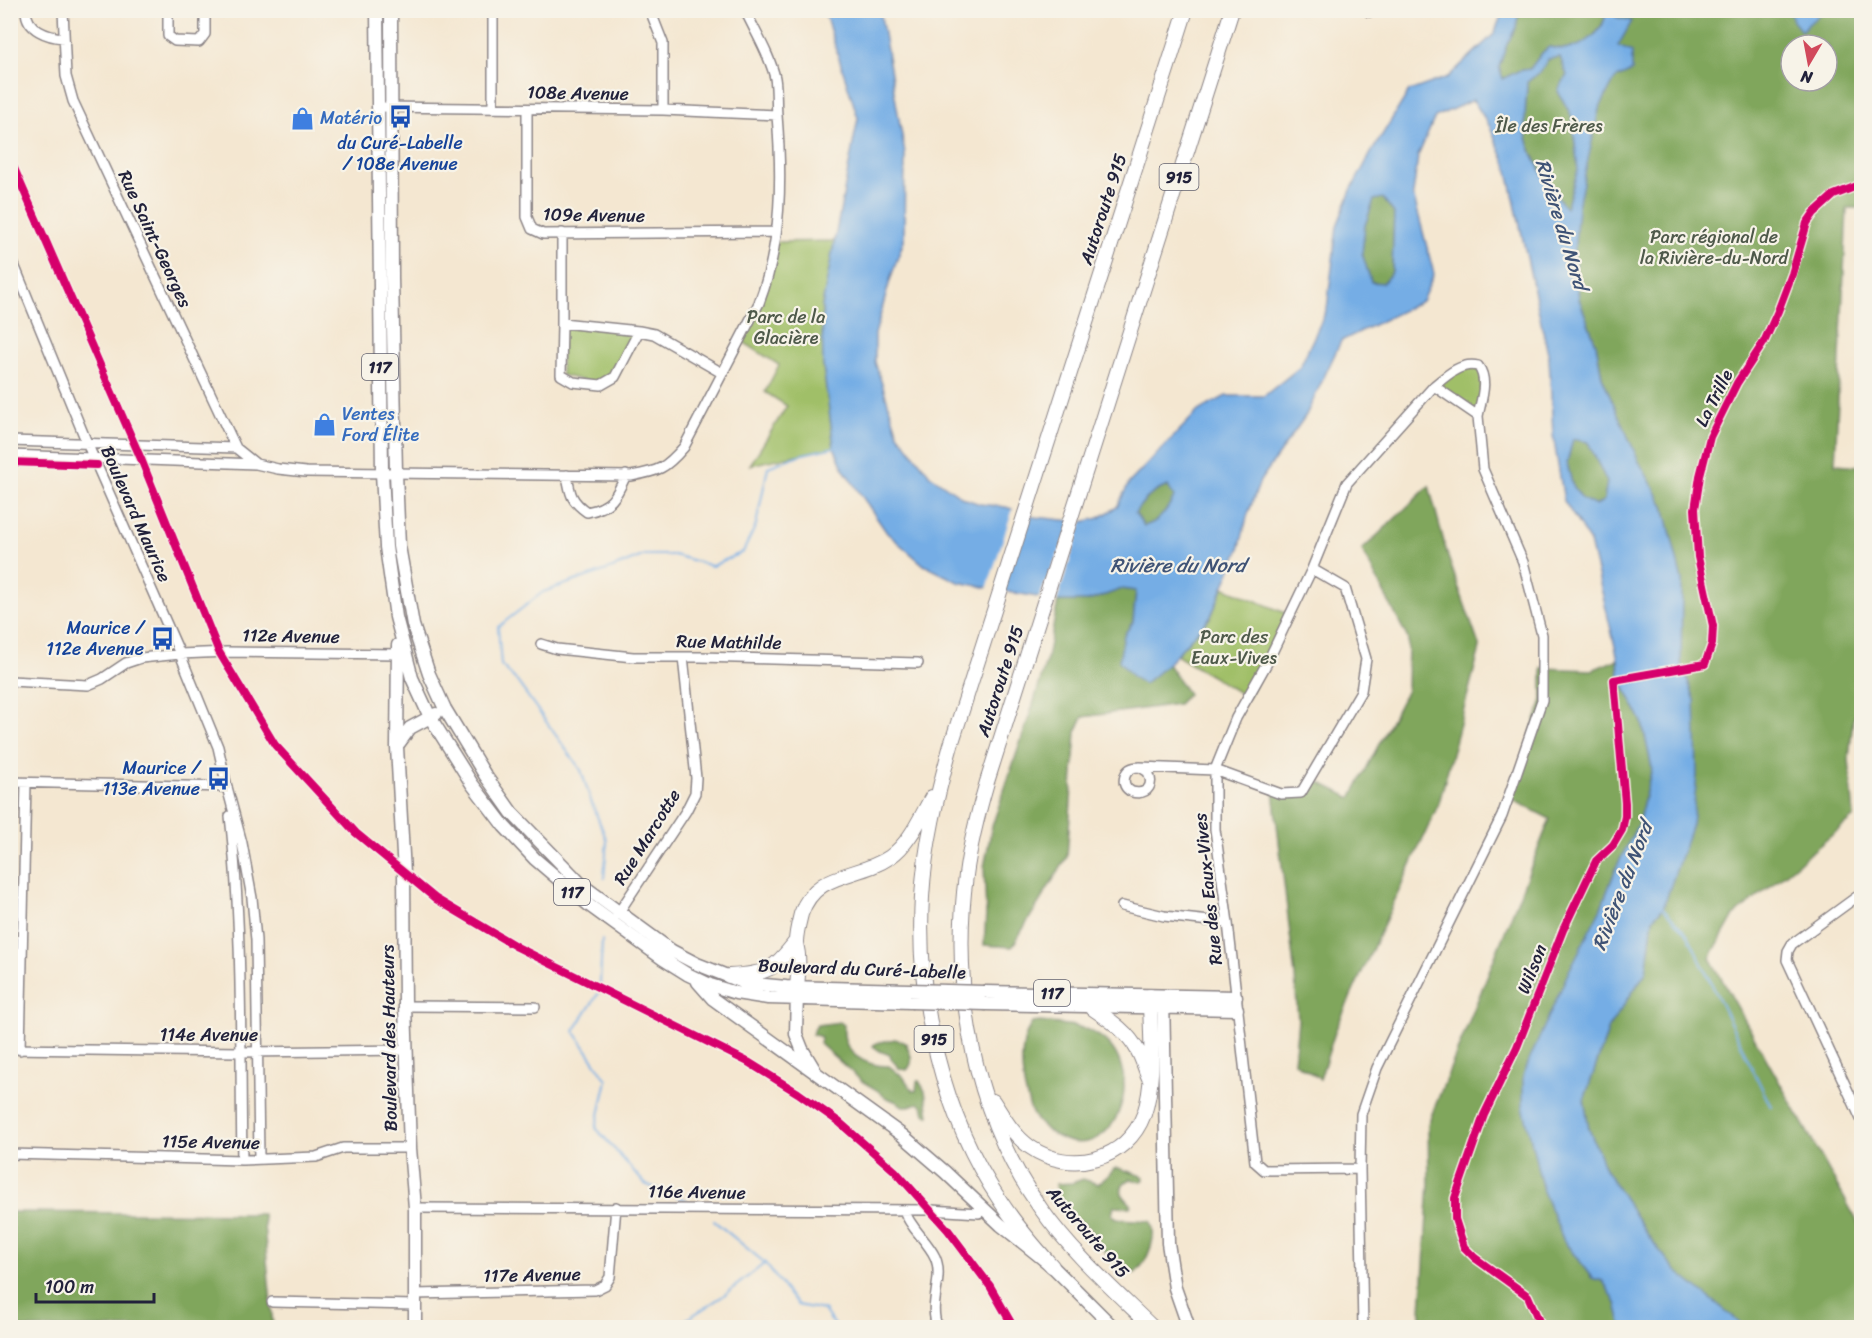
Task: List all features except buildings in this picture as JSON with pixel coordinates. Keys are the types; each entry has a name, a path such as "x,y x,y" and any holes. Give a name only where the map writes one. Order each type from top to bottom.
{"highway":[{"name":"Autoroute 915","path":"1052,1266 1014,1222 996,1195 979,1166 954,1108 936,1048 925,988 921,925 926,859 940,782 1184,10"},
{"name":"Autoroute 915","path":"1153,1328 1056,1229 1036,1202 1009,1156 981,1081 968,1026 962,972 962,924 966,874 974,829 985,789 1232,10"},
{"path":"797,994 796,941 802,912 813,893 833,879 874,865 896,852 913,832 940,782"},
{"path":"729,976 757,974 769,969 783,959 796,941"},
{"path":"981,1081 1009,1127 1020,1139 1044,1155 1077,1162 1107,1155 1123,1145 1141,1122 1146,1106 1157,1002"},
{"path":"1089,1006 1115,1023 1130,1039 1138,1050 1149,1078"}],"main road":[{"name":"Boulevard du Curé-Labelle","path":"377,10 385,107 399,546 408,603 429,674 445,709 485,776 512,813 615,918 671,965 717,988 743,995 797,994 1157,1002"},
{"name":"Boulevard du Curé-Labelle","path":"391,10 379,279 382,473 386,547 396,617 412,678 430,717 472,784 504,826 542,866 575,895 705,968 745,983 797,994"},
{"path":"379,279 392,278"},
{"name":"Boulevard des Hauteurs","path":"396,617 399,654 397,747 404,873 405,1006 410,1148 415,1208 416,1328"},
{"path":"397,747 406,731 445,709"},
{"path":"695,979 713,999 902,1135 934,1162 984,1214 1052,1266 1114,1328"},
{"path":"797,994 795,1023 798,1039 816,1072"},
{"name":"Boulevard du Curé-Labelle","path":"985,998 1089,1006 1157,1002"},
{"path":"1157,1002 1168,1243 1175,1288 1189,1328"},
{"name":"117","path":"1157,1002 1236,1003"}],"street":[{"path":"26,10 26,16 42,34 64,38"},
{"name":"Rue Saint-Georges","path":"63,10 66,76 73,101 236,448"},
{"path":"168,10 168,36 175,40 199,42 206,34 205,10"},
{"path":"493,108 494,10"},
{"path":"650,10 663,43 663,111"},
{"path":"10,455 256,464 306,472 626,476 655,472 671,461 684,447 762,296 769,273 779,209 780,144 775,78 745,10"},
{"name":"108e Avenue","path":"385,107 777,115"},
{"name":"109e Avenue","path":"527,109 527,217 532,229 543,234 776,232"},
{"path":"562,233 561,375 573,382 601,385 615,377 639,330"},
{"name":"Boulevard Maurice","path":"10,255 87,443 180,654 218,747 243,843 252,898 256,955 259,1160"},
{"path":"562,323 639,330 654,334 723,373"},
{"name":"Rue des Eaux-Vives","path":"1360,1169 1264,1170 1255,1162 1215,829 1215,770 1236,718 1267,663 1312,569 1347,483 1434,386 1448,374 1468,364 1478,366 1483,373 1484,382 1478,416 1483,469 1523,562 1542,635 1542,700 1502,816 1377,1068 1361,1114 1363,1328"},
{"path":"1434,386 1478,416"},
{"path":"10,441 236,448 256,464"},
{"path":"567,475 570,492 576,504 587,512 602,509 616,496 626,476"},
{"path":"1140,767 1215,770 1281,794 1301,793 1360,691 1366,659 1346,588 1312,569"},
{"name":"Rue Mathilde","path":"541,644 557,649 625,657 918,663"},
{"name":"112e Avenue","path":"10,681 88,685 102,679 126,663 141,658 180,654 227,652 399,654"},
{"name":"Rue Marcotte","path":"615,918 689,807 695,793 696,773 683,657"},
{"path":"10,782 227,787"},
{"path":"15,1049 26,783"},
{"name":"Boulevard Maurice","path":"227,787 235,859 239,953 242,1160"},
{"path":"1862,893 1792,944 1787,960 1862,1121"},
{"path":"1122,906 1164,916 1228,923"},
{"path":"239,953 256,955"},
{"path":"405,1006 535,1007"},
{"name":"114e Avenue","path":"15,1049 240,1052 407,1050"},
{"name":"115e Avenue","path":"10,1154 259,1160 316,1157 343,1148 410,1148"},
{"name":"116e Avenue","path":"415,1208 616,1207 904,1210 984,1214"},
{"name":"117e Avenue","path":"272,1302 415,1300 595,1290 606,1286 610,1277 616,1207"},
{"path":"904,1210 907,1218 935,1257 938,1270 933,1308 938,1328"}],"green space":[{"path":"1519,11 1606,11 1601,27 1588,40 1571,48 1549,47 1530,69 1518,71 1503,79 1499,67 1516,27"},
{"name":"Parc régional de la Rivière-du-Nord","path":"1613,11 1861,11 1861,208 1847,208 1835,464 1861,466 1862,707 1853,719 1849,759 1854,817 1733,917 1710,958 1861,1228 1861,1327 1746,1327 1676,1271 1649,1237 1605,1169 1589,1129 1584,1100 1610,1025 1646,972 1653,918 1663,908 1695,700 1681,662 1682,581 1664,506 1638,460 1602,377 1596,344 1579,299 1574,255 1578,206 1599,109 1615,79 1617,46"},
{"name":"Île des Frères","path":"1560,57 1567,75 1558,91 1572,117 1578,170 1566,209 1538,164 1529,144 1525,122 1527,82 1541,71 1548,59"},
{"path":"1383,198 1394,213 1392,272 1383,283 1371,282 1362,253 1365,225 1374,199"},
{"name":"Parc de la Glacière","path":"835,241 822,306 823,366 834,447 750,465 787,406 765,392 779,365 740,340 759,303 775,242"},
{"path":"562,323 639,331 615,377 601,385 561,375"},
{"path":"1469,364 1483,373 1478,416 1434,386"},
{"path":"1572,439 1588,442 1607,482 1604,500 1595,506 1582,499 1572,484 1567,463"},
{"path":"1168,486 1175,498 1158,519 1144,526 1135,513 1149,496"},
{"path":"1429,486 1448,557 1480,648 1439,803 1336,1029 1320,1079 1294,1062 1298,1020 1295,976 1273,791 1302,793 1311,778 1351,798 1407,690 1408,639 1362,550"},
{"name":"Parc des Eaux-Vives","path":"1223,587 1290,615 1248,698 1176,655 1211,617"},
{"path":"1122,589 1136,591 1133,622 1124,635 1144,684 1168,664 1188,694 1178,704 1083,717 1076,732 1067,857 1012,947 984,945 986,914 984,867 992,826 1047,658 1058,601 1088,601"},
{"path":"1618,659 1619,676 1642,722 1652,768 1638,824 1616,868 1601,908 1543,1191 1564,1241 1592,1278 1603,1280 1616,1303 1622,1327 1420,1328 1429,1183 1428,1124 1550,819 1509,798 1542,700 1542,668 1592,670"},
{"path":"840,1022 844,1025 846,1044 856,1056 871,1064 889,1066 904,1078 913,1091 916,1091 917,1081 919,1081 925,1091 929,1115 925,1114 923,1106 919,1103 903,1106 863,1082 820,1044 821,1037 812,1034 817,1025"},
{"path":"1040,1022 1090,1031 1110,1045 1121,1065 1124,1086 1120,1108 1111,1126 1096,1138 1078,1143 1056,1136 1040,1125 1031,1111 1023,1080 1024,1040 1032,1023"},
{"path":"895,1039 906,1043 911,1060 907,1070 900,1069 890,1055 873,1046 876,1043"},
{"path":"1118,1168 1143,1176 1144,1179 1141,1182 1131,1179 1124,1183 1122,1192 1131,1204 1130,1207 1114,1206 1112,1215 1119,1219 1150,1221 1152,1227 1150,1248 1144,1263 1135,1273 1127,1271 1114,1262 1089,1228 1073,1217 1060,1199 1056,1184 1072,1183 1083,1179 1098,1184"},
{"path":"11,1212 263,1214 273,1327 11,1328"}],"water":[{"path":"1790,10 1823,11 1801,31 1793,21"},
{"name":"Rivière du Nord","path":"824,11 880,11 905,153 904,240 875,334 875,362 898,434 930,475 963,498 980,504 1006,507 1035,517 1082,522 1099,518 1117,507 1129,483 1198,411 1226,396 1264,396 1300,367 1327,309 1337,226 1351,190 1409,91 1448,77 1494,34 1503,11 1519,11 1516,27 1499,67 1503,79 1518,71 1530,69 1549,47 1564,49 1586,42 1598,32 1606,11 1613,11 1616,17 1632,21 1618,46 1632,52 1632,71 1615,79 1599,109 1578,206 1574,255 1579,299 1596,344 1602,377 1638,460 1664,506 1682,581 1681,662 1695,700 1697,775 1692,824 1663,908 1653,918 1646,972 1610,1025 1584,1100 1589,1129 1605,1169 1649,1237 1676,1271 1746,1327 1622,1327 1616,1303 1603,1281 1592,1278 1564,1241 1543,1191 1523,1106 1523,1076 1568,973 1601,908 1616,868 1638,824 1652,768 1642,722 1619,676 1618,659 1590,542 1564,501 1553,435 1549,358 1507,167 1489,125 1473,100 1435,117 1418,156 1413,194 1434,274 1422,301 1341,341 1306,415 1260,481 1247,517 1239,550 1211,616 1168,664 1144,684 1132,676 1119,661 1124,635 1133,622 1136,591 1122,589 1088,601 1058,601 958,582 924,565 887,533 844,470 834,447 823,366 822,306 858,118","holes":["1560,57 1567,75 1558,91 1572,117 1578,170 1566,208 1537,164 1525,128 1527,82 1541,71 1548,59","1383,198 1394,213 1392,272 1383,283 1371,282 1362,253 1365,225 1374,200","1573,439 1588,442 1607,482 1604,500 1596,506 1582,499 1572,484 1567,463","1168,486 1174,497 1158,519 1144,526 1135,513 1141,504 1158,490"]}],"pier":[{"path":"1013,508 1031,513 997,592 987,589"},
{"path":"1074,519 1083,519 1056,604 1038,600"}],"waterway":[{"path":"604,878 607,841 581,770 516,680 501,665 498,627 543,592 645,555 674,555 712,566 743,552 756,525 768,467 799,455 835,447"},
{"name":"Rivière du Nord","path":"1663,908 1689,937 1771,1107"},
{"path":"600,984 602,940"},
{"path":"598,994 574,1031 607,1080 596,1128 645,1184 686,1200"},
{"path":"714,1221 765,1263 797,1305 824,1310 836,1328"},
{"path":"673,1328 723,1296 764,1264"}],"cycle path":[{"path":"10,159 141,459 219,652 275,745 356,833 436,899 517,947 748,1062 839,1122 895,1171 948,1230 990,1286 1014,1328"},
{"name":"La Trille","path":"1542,1328 1528,1296 1475,1258 1464,1247 1455,1219 1455,1198 1484,1115 1517,1047 1563,930 1596,861 1613,845 1622,830 1625,803 1614,680 1705,664 1712,644 1713,626 1698,557 1695,509 1700,476 1710,437 1737,383 1764,342 1792,274 1807,223 1814,213 1834,195 1862,184"},
{"path":"10,462 97,465"}],"place":[{"name":"du Curé-Labelle / 108e Avenue","path":"400,117"},
{"name":"Matério","path":"302,118"},
{"name":"Ventes Ford Élite","path":"324,424"},
{"name":"Maurice / 112e Avenue","path":"162,638"},
{"name":"Maurice / 113e Avenue","path":"218,778"}]}
